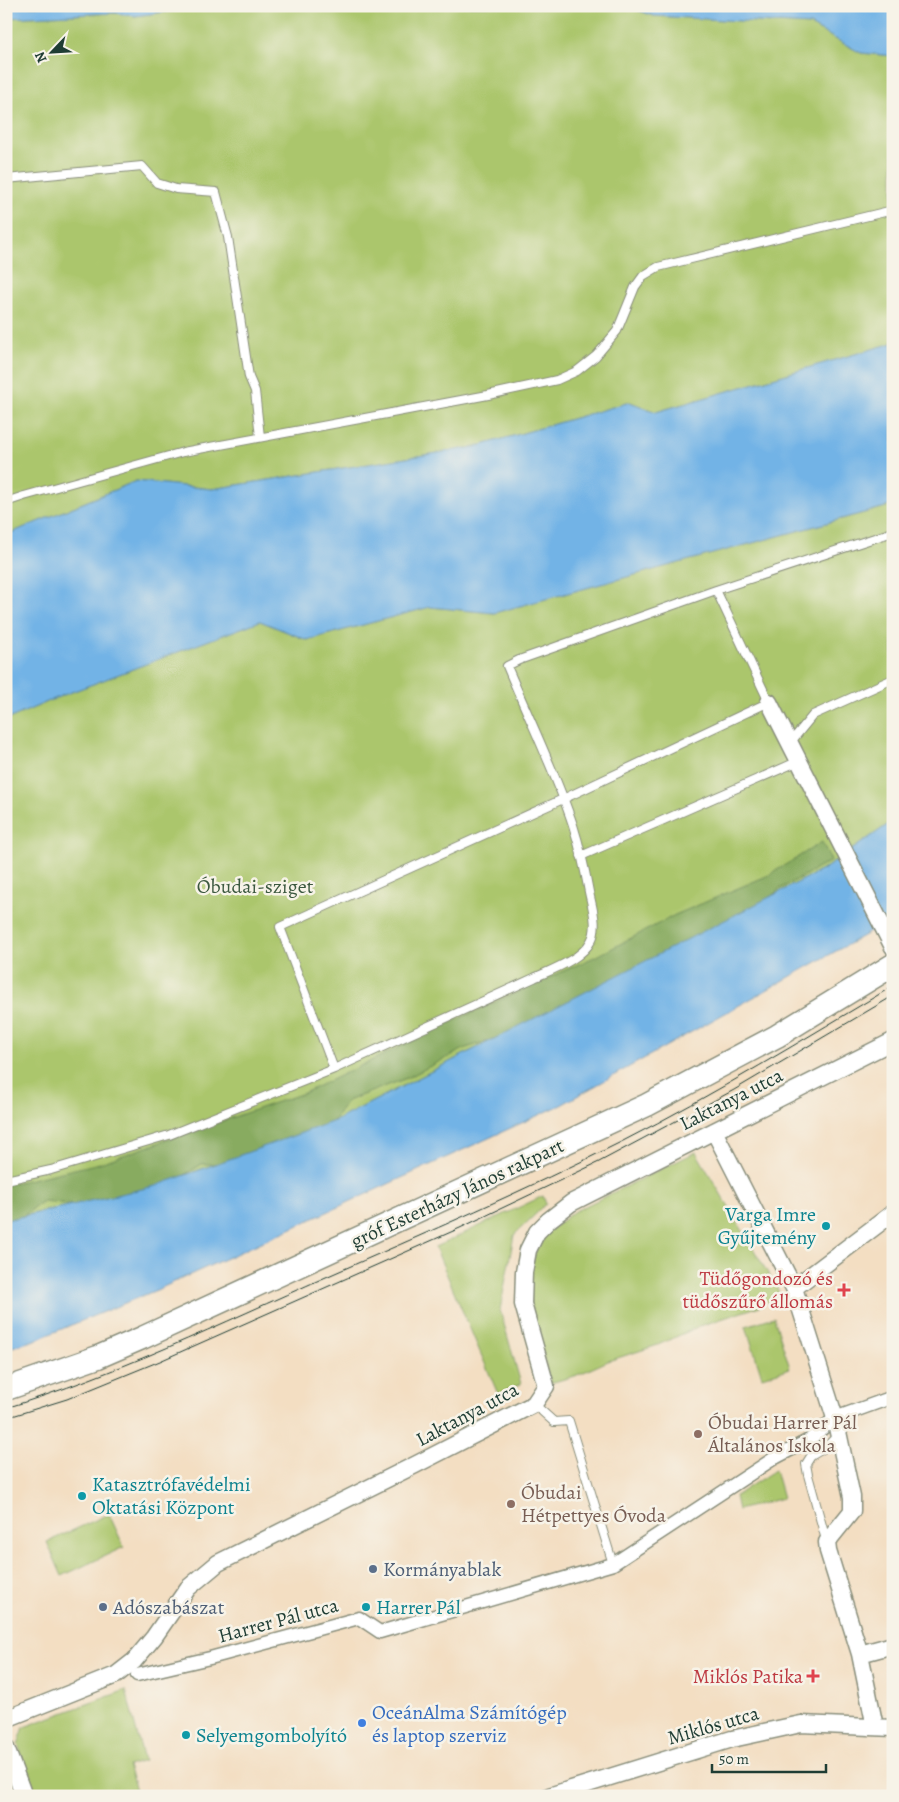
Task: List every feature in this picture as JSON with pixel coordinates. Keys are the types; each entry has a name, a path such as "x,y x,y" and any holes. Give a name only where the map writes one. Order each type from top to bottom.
{"main road":[{"name":"gróf Esterházy János rakpart","path":"6,1389 98,1357 142,1338 647,1105 777,1036 893,965"}],"street":[{"path":"769,702 890,942"},
{"name":"Laktanya utca","path":"6,1719 116,1675 134,1661 144,1649 188,1588 218,1563 534,1404 546,1386 523,1304 524,1272 528,1250 537,1232 571,1203 893,1041"},
{"path":"714,1131 794,1288 835,1418 852,1497 852,1511 827,1542 828,1551 860,1654 874,1727"},
{"path":"794,1288 893,1213"},
{"name":"Harrer Pál utca","path":"137,1675 210,1658 359,1618 380,1632 612,1564 773,1459 809,1440 835,1418 893,1397"},
{"path":"860,1654 893,1645"},
{"name":"Miklós utca","path":"550,1796 732,1739 801,1724 893,1728"},
{"path":"6,1748 24,1796"}],"lane":[{"path":"6,179 142,166 157,183 176,189 216,192 228,237 249,377 255,391 260,437"},
{"path":"6,502 183,452 488,395 557,380 577,371 596,356 617,331 635,287 643,276 658,266 893,210"},
{"path":"6,1180 51,1170 169,1135 334,1069 564,964 581,953 591,941 595,920 582,856 574,826 507,666 519,660 716,590 893,532"},
{"path":"334,1069 280,927 563,799 769,702 716,590"},
{"path":"790,743 813,715 893,679"},
{"path":"582,856 799,761"},
{"path":"534,1404 554,1422 569,1421 612,1564"},
{"path":"827,1542 806,1464 811,1456 839,1434"}],"green space":[{"path":"209,6 626,6 654,16 810,25 861,53 893,56 893,343 656,412 630,402 475,447 212,489 136,481 6,535 6,18 115,13 135,16"},
{"name":"Óbudai-sziget","path":"893,505 893,821 824,869 337,1120 155,1186 6,1220 6,720 61,696 260,621 307,640 430,607 494,613"},
{"path":"822,842 831,861 780,889 755,910 549,1022 466,1048 407,1078 347,1101 315,1148 246,1164 202,1164 123,1211 44,1201 6,1228 6,1185 100,1163 304,1093 456,1020 601,954 675,915 769,875"},
{"path":"696,1152 779,1292 763,1305 700,1326 658,1345 608,1361 575,1376 550,1383 530,1304 530,1272 536,1250 544,1235 573,1212"},
{"path":"543,1196 546,1204 514,1235 500,1310 521,1384 498,1394 435,1247"},
{"path":"774,1317 790,1368 762,1377 746,1326"},
{"path":"775,1470 783,1498 738,1510 735,1496"},
{"path":"109,1514 124,1547 62,1576 47,1542"},
{"path":"126,1690 144,1761 128,1766 138,1796 36,1796 18,1745 24,1727"}],"water":[{"path":"6,6 209,6 135,16 115,13 6,18"},
{"path":"626,6 893,6 893,56 861,53 810,25 654,16"},
{"path":"893,343 893,505 494,613 430,607 307,640 260,621 61,696 6,720 6,535 136,481 212,489 475,447 630,402 656,412"},
{"path":"893,821 893,918 872,931 561,1105 159,1289 35,1340 6,1349 6,1220 155,1186 337,1120 824,869"}],"tram line":[{"path":"6,1408 47,1395 128,1364 550,1177 623,1141 691,1104 893,986"},
{"path":"6,1418 67,1399 160,1361 460,1228 599,1162 734,1090 893,996"}],"place":[{"name":"Varga Imre Gyűjtemény","path":"826,1226"},
{"name":"Tüdőgondozó és tüdőszűrő állomás","path":"844,1290"},
{"name":"Óbudai Harrer Pál Általános Iskola","path":"698,1434"},
{"name":"Katasztrófavédelmi Oktatási Központ","path":"82,1496"},
{"name":"Óbudai Hétpettyes Óvoda","path":"511,1504"},
{"name":"Kormányablak","path":"373,1569"},
{"name":"Adószabászat","path":"103,1607"},
{"name":"Harrer Pál","path":"366,1607"},
{"name":"Miklós Patika","path":"813,1676"},
{"name":"OceánAlma Számítógép és laptop szerviz","path":"362,1723"},
{"name":"Selyemgombolyító","path":"186,1735"}]}
